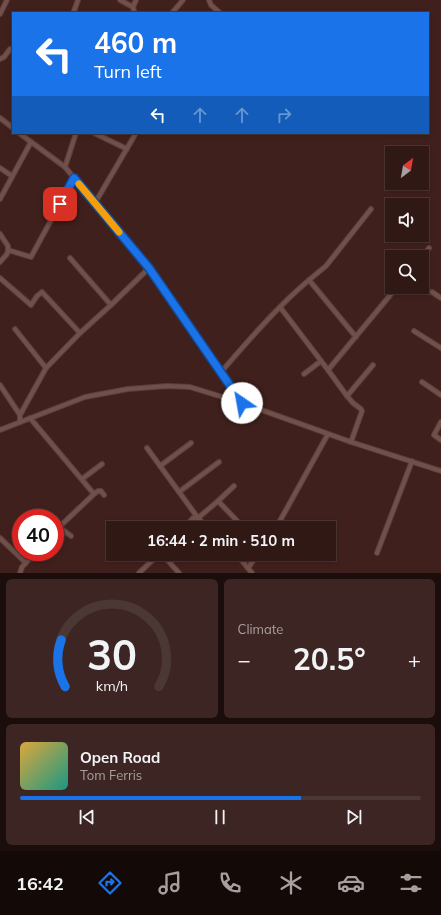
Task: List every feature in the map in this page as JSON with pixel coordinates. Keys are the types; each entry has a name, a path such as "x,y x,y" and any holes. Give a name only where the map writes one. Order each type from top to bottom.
{"street":[{"path":"0,14 7,0"},
{"path":"74,11 78,0"},
{"path":"120,0 134,11 136,0"},
{"path":"173,12 183,0"},
{"path":"209,0 211,5 219,12"},
{"path":"1,60 10,49 12,50"},
{"path":"0,118 12,127"},
{"path":"21,134 65,167 149,268 242,403"},
{"path":"65,167 76,134"},
{"path":"96,134 127,149"},
{"path":"95,203 135,134"},
{"path":"0,199 31,142"},
{"path":"0,168 12,176"},
{"path":"8,250 31,257 74,178"},
{"path":"221,372 280,307 326,266 371,209"},
{"path":"0,234 8,246 7,254 0,262"},
{"path":"70,258 111,305"},
{"path":"20,422 20,414 46,368 80,333 149,268"},
{"path":"0,278 31,305 37,296 42,292 80,333"},
{"path":"309,280 356,337"},
{"path":"432,292 441,298"},
{"path":"328,370 391,294"},
{"path":"280,307 347,396 361,409 362,411 351,442"},
{"path":"15,329 46,368"},
{"path":"414,331 441,348"},
{"path":"304,374 321,361"},
{"path":"347,396 373,365"},
{"path":"422,382 441,395"},
{"path":"0,385 20,414"},
{"path":"0,430 84,397 128,389 167,386 190,387 242,403 351,442 441,471"},
{"path":"30,418 94,494"},
{"path":"441,422 434,435 441,440"},
{"path":"280,521 328,434"},
{"path":"160,466 191,443"},
{"path":"146,448 201,521"},
{"path":"377,553 412,461"},
{"path":"179,492 219,462"},
{"path":"82,479 102,464"},
{"path":"190,521 193,518 198,518 234,486"},
{"path":"64,522 94,494 101,491 104,495"},
{"path":"218,501 237,521"},
{"path":"64,531 71,536"},
{"path":"0,538 26,563 22,567 20,573"},
{"path":"139,573 152,561"},
{"path":"168,561 179,573"},
{"path":"242,561 252,573"},
{"path":"248,568 253,561"}],"slow traffic":[{"path":"79,184 119,232"}],"route":[{"path":"60,204 74,178 149,268 242,403"}]}
